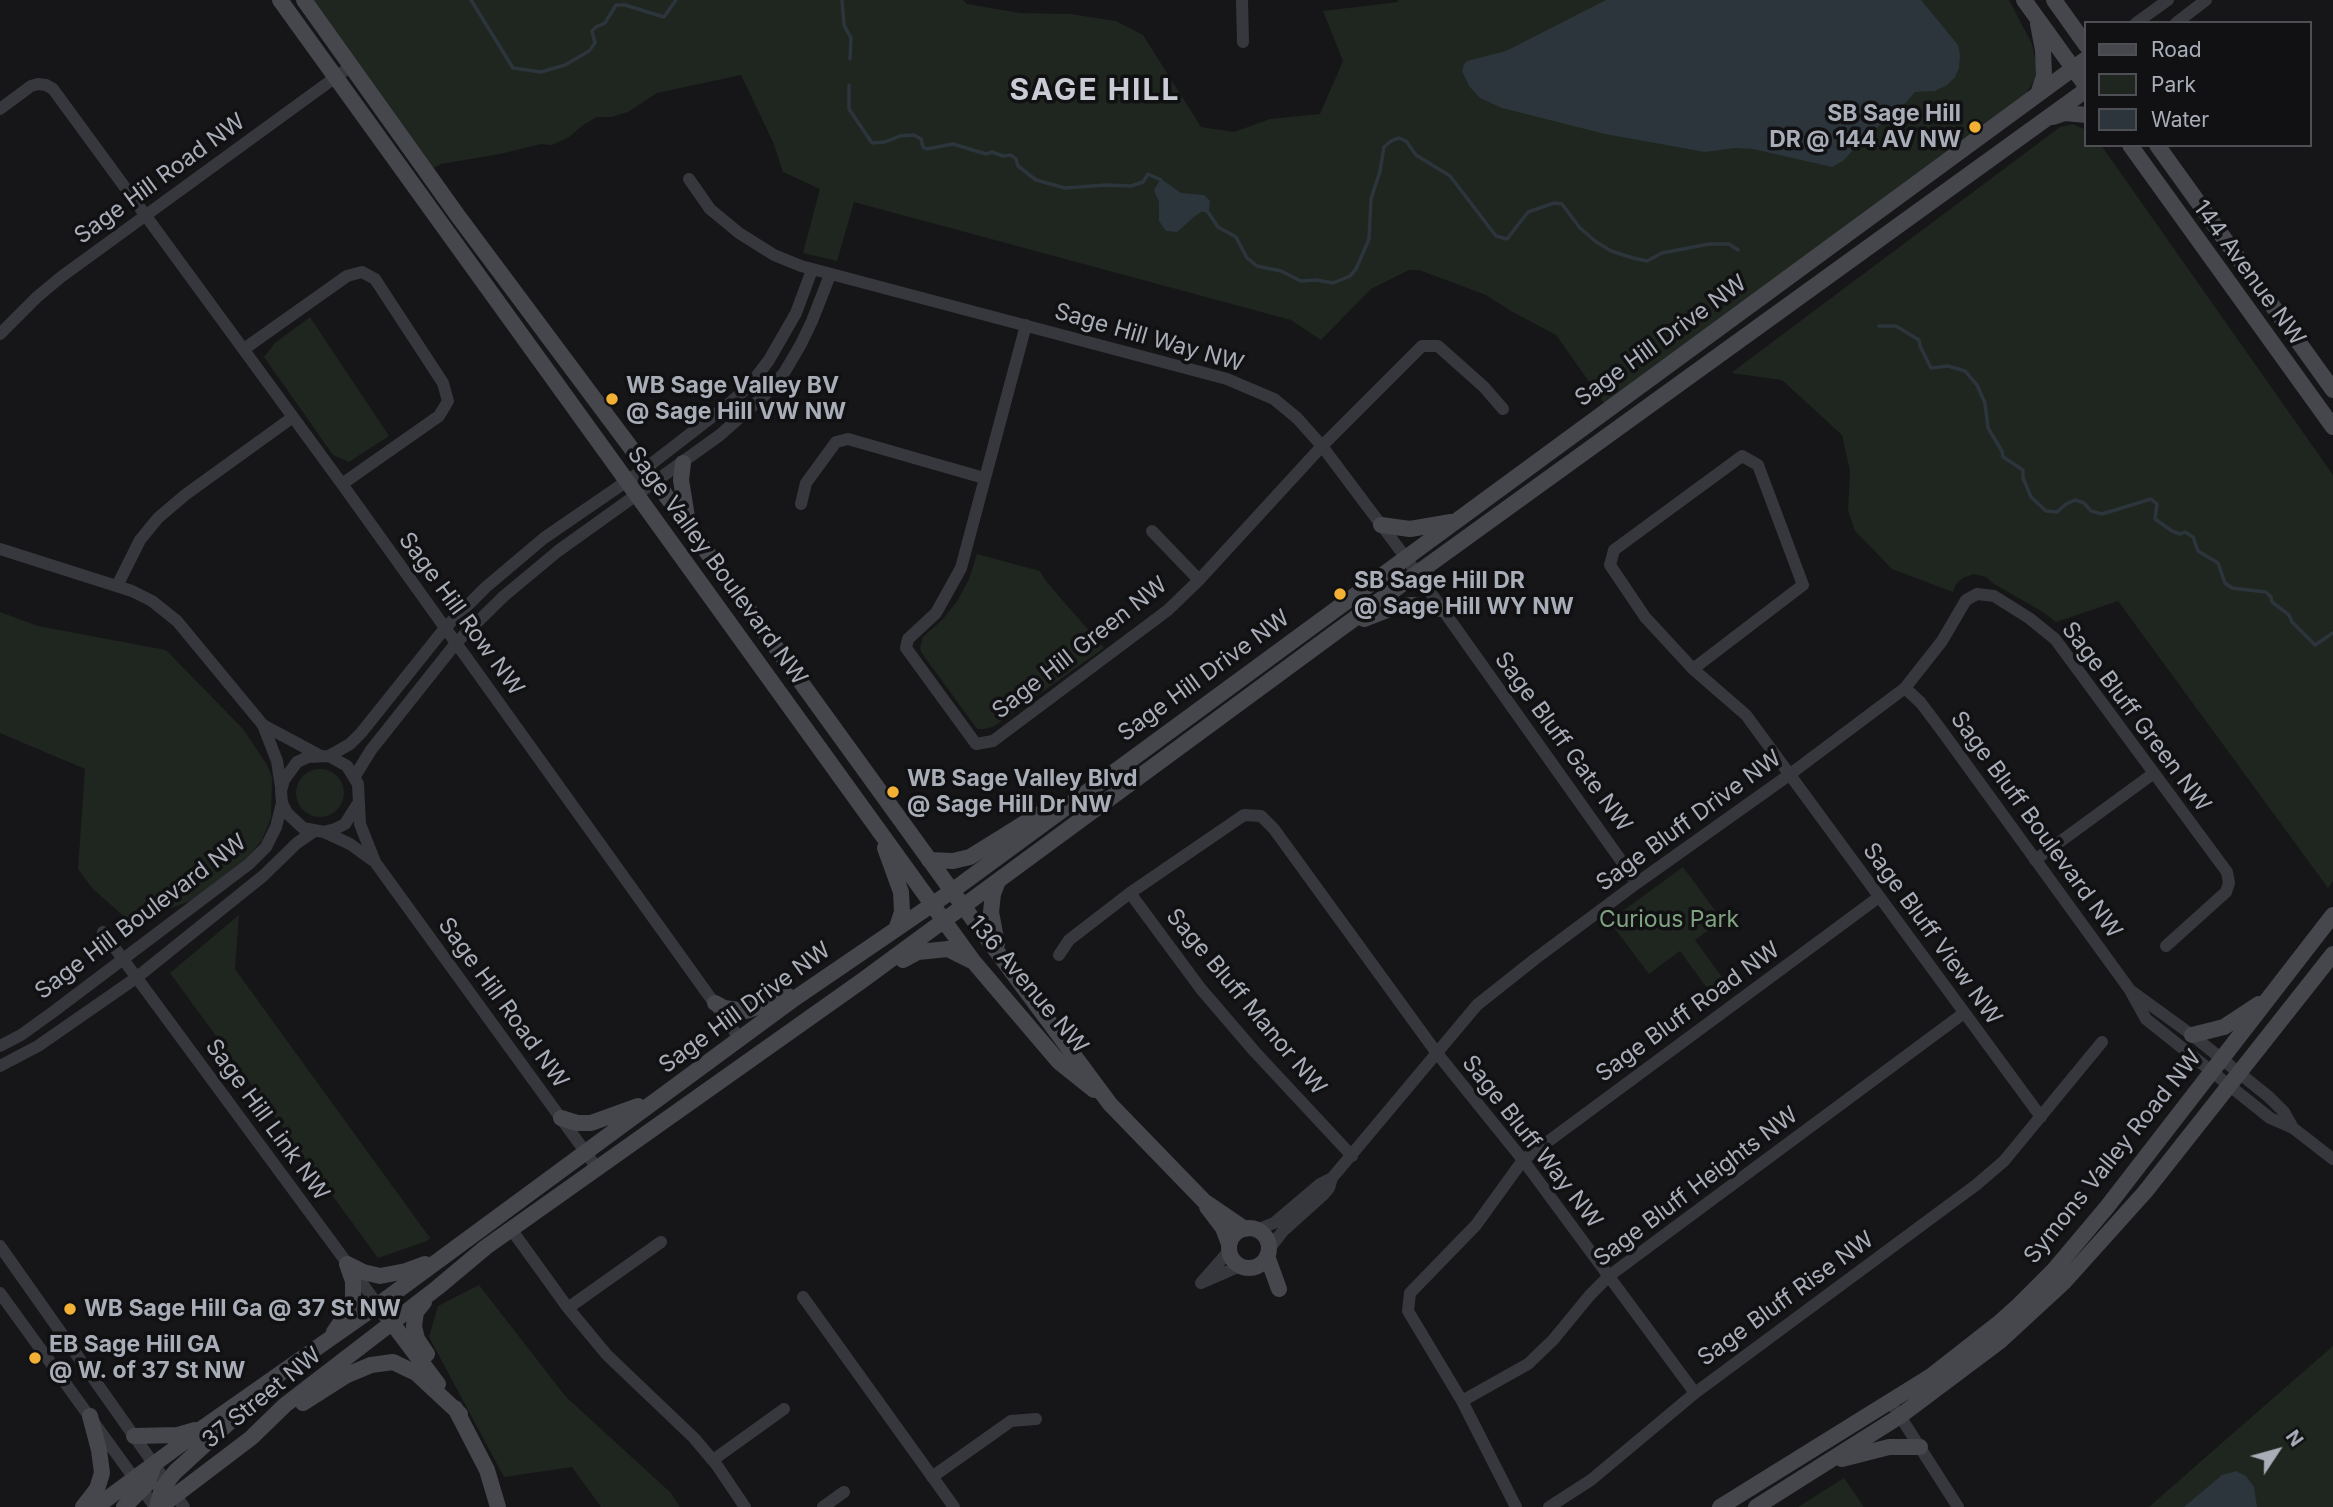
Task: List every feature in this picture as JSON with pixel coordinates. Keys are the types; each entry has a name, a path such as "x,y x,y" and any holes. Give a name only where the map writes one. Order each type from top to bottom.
{"street":[{"name":"Sage Valley Boulevard NW","path":"280,0 944,920"},
{"name":"Sage Valley Boulevard NW","path":"304,0 458,216 646,468 964,907"},
{"path":"1242,0 1243,42"},
{"path":"2024,0 2080,63"},
{"path":"2054,0 2084,43"},
{"path":"2139,21 2168,0"},
{"path":"2179,21 2206,0"},
{"path":"2036,16 2043,50 2044,76 2038,94"},
{"name":"Sage Hill Drive NW","path":"378,1305 819,982 952,891 2080,63"},
{"name":"Sage Hill Road NW","path":"0,334 61,277 351,66"},
{"name":"Sage Hill Row NW","path":"0,109 31,86 46,85 53,89 342,484 740,1039"},
{"name":"Sage Hill Drive NW","path":"393,1323 511,1229 863,981 1340,629 2084,90"},
{"path":"2047,118 2065,113 2084,115"},
{"name":"144 Avenue NW","path":"2131,147 2333,427"},
{"name":"144 Avenue NW","path":"2158,147 2333,390"},
{"name":"Sage Hill Way NW","path":"689,179 710,209 739,233 775,255 812,270 1227,379 1274,399 1297,418 1322,446 1406,558"},
{"path":"282,797 284,780 298,762 350,744 445,628 486,587 534,546 646,468 750,385 796,313 812,270"},
{"path":"244,349 347,275 362,272 375,279 443,383 448,401 439,416 342,484"},
{"path":"355,776 371,750 456,643 533,569 683,463 743,415 784,373 812,321 830,275"},
{"name":"Sage Hill Green NW","path":"1026,325 970,540 955,582 936,613 908,639 906,648 976,744 993,741 1158,618 1199,580 1322,446 1422,346 1438,346 1484,387 1503,409"},
{"path":"117,586 140,540 158,518 185,495 293,417"},
{"path":"801,503 806,483 836,442 848,439 984,478"},
{"name":"Sage Bluff View NW","path":"1693,669 1803,585 1758,465 1742,456 1614,550 1610,565 1645,617 1693,669 1746,715 2040,1117"},
{"path":"683,463 681,480 689,528"},
{"path":"1381,525 1410,529 1453,522"},
{"path":"1152,531 1199,580"},
{"path":"0,549 117,586 152,601 177,621 263,725 277,761 286,813 293,822 319,832 345,824 357,805 359,795 355,776 347,766 263,725"},
{"name":"Sage Bluff Gate NW","path":"1406,558 1637,883"},
{"name":"Sage Bluff Green NW","path":"1905,688 1942,641 1966,600 1977,594 1994,596 2029,618 2055,639 2227,872 2229,883 2226,892 2166,946"},
{"path":"1340,629 1395,607 1412,605 1442,609"},
{"name":"Sage Bluff Drive NW","path":"1251,1229 1274,1223 1320,1184 1332,1178 1477,1005 1535,958 1905,688"},
{"name":"Sage Bluff Boulevard NW","path":"1905,688 1928,712 2130,989 2146,1019 2270,1118 2293,1128"},
{"path":"2035,860 2154,773"},
{"name":"Sage Hill Boulevard NW","path":"0,1045 21,1035 249,864 267,847 276,827 282,797"},
{"path":"929,860 954,861 970,857 1046,810 1077,798"},
{"name":"Sage Hill Road NW","path":"357,805 360,824 375,862 597,1168"},
{"path":"1059,956 1069,940 1130,893 1244,815 1261,816 1274,829 1436,1052"},
{"path":"877,826 901,892 902,905 897,927"},
{"name":"Sage Hill Road NW","path":"319,832 360,850 375,862"},
{"name":"Sage Hill Boulevard NW","path":"0,1066 38,1046 136,978 262,876 297,843 319,832"},
{"path":"998,881 990,912 1000,953"},
{"name":"Sage Bluff Manor NW","path":"1130,893 1201,989 1255,1052 1352,1156"},
{"name":"Sage Bluff Road NW","path":"1523,1160 1879,897"},
{"name":"136 Avenue NW","path":"964,907 1110,1104"},
{"name":"Symons Valley Road NW","path":"1720,1507 1931,1376 2000,1322 2054,1270 2107,1207 2333,915"},
{"name":"136 Avenue NW","path":"944,920 972,961 1059,1062 1110,1104 1204,1201 1223,1228 1229,1247"},
{"name":"Sage Hill Link NW","path":"103,932 378,1305"},
{"path":"863,981 918,952 948,949 972,961"},
{"name":"Symons Valley Road NW","path":"1756,1507 1900,1416 2000,1341 2065,1281 2145,1192 2333,954"},
{"path":"715,1003 733,1010 753,1010 819,982 832,1001"},
{"name":"Sage Bluff Boulevard NW","path":"2130,989 2192,1035 2277,1105 2293,1128"},
{"path":"2192,1035 2224,1027 2272,995"},
{"name":"Sage Bluff Heights NW","path":"1462,1401 1528,1364 1553,1340 1609,1276 1964,1013"},
{"name":"Sage Bluff Rise NW","path":"1549,1507 1610,1466 1695,1393 1976,1185 2004,1161 2102,1042"},
{"name":"Sage Bluff Way NW","path":"1436,1052 1523,1160 1695,1393"},
{"path":"561,1118 584,1123 603,1121 660,1097"},
{"path":"2293,1128 2333,1159"},
{"path":"1516,1507 1462,1401 1408,1311 1410,1293 1476,1225 1523,1160"},
{"name":"Sage Bluff Drive NW","path":"1268,1252 1283,1231 1323,1195 1332,1178"},
{"name":"136 Avenue NW","path":"1204,1201 1251,1229"},
{"path":"511,1229 568,1308 607,1356 694,1438 713,1460 745,1507"},
{"path":"1229,1247 1231,1257 1247,1267 1279,1289 1266,1237 1251,1229 1235,1234 1229,1247 1201,1283 1247,1267 1259,1266 1268,1252"},
{"path":"568,1308 661,1242"},
{"path":"0,1246 175,1495"},
{"path":"347,1264 380,1276 406,1271 444,1257"},
{"path":"327,1341 345,1316 353,1299 353,1281 347,1264"},
{"path":"437,1288 416,1312 414,1326 417,1339 460,1414 487,1470 498,1507"},
{"path":"0,1293 157,1507"},
{"path":"803,1297 954,1507"},
{"path":"378,1305 460,1414"},
{"name":"37 Street NW","path":"96,1507 139,1484 154,1464 378,1305"},
{"name":"37 Street NW","path":"157,1507 251,1438 285,1405 393,1323"},
{"path":"251,1438 347,1376 372,1365 393,1362 416,1373 460,1414"},
{"path":"175,1495 188,1459 293,1365"},
{"path":"1891,1401 1958,1507"},
{"path":"713,1460 784,1409"},
{"path":"83,1507 97,1489 102,1473 90,1416"},
{"path":"932,1477 1011,1421 1037,1419"},
{"path":"134,1436 178,1436 204,1427"},
{"path":"1826,1463 1889,1447 1920,1447"},
{"path":"124,1507 139,1484"},
{"path":"823,1507 844,1492"}],"green space":[{"path":"313,0 963,0 967,4 1020,13 1070,14 1116,21 1143,35 1201,127 1234,132 1270,119 1320,114 1343,61 1323,11 1398,0 2009,0 2032,44 2037,66 2035,79 2026,94 1605,404 1556,335 1486,295 1419,270 1409,270 1371,289 1321,340 1291,320 854,202 837,261 803,253 820,189 783,172 773,142 741,75 657,93 628,112 612,117 597,117 569,137 552,145 541,144 441,164 433,168"},
{"path":"2073,124 2084,129 2084,147 2102,147 2333,475 2333,881 2328,888 2118,601 2056,622 1986,577 1974,574 1963,578 1956,584 1953,592 1892,569 1855,531 1848,510 1850,471 1842,435 1782,380 1731,373 2060,127"},
{"path":"310,317 389,436 349,462 333,455 264,357 275,343"},
{"path":"977,554 1040,571 1104,648 993,727 984,729 975,726 920,647 923,637 943,619 958,600 969,579"},
{"path":"0,612 38,626 166,650 243,729 272,777 271,818 262,840 247,858 195,899 136,922 127,919 93,889 78,869 85,769 0,733"},
{"path":"320,769 337,776 344,793 337,810 320,817 303,810 296,793 303,776"},
{"name":"Curious Park","path":"1683,867 1722,920 1695,940 1732,991 1717,1002 1680,951 1649,974 1609,921"},
{"path":"239,915 235,969 430,1238 427,1241 378,1258 170,973"},
{"path":"479,1285 566,1397 670,1492 680,1507 601,1507 572,1467 504,1477 429,1337 438,1306"},
{"path":"2333,1346 2333,1507 2149,1507 2223,1442"},
{"path":"1844,1478 1864,1507 1798,1507"}],"water":[{"path":"1606,0 1921,0 1958,45 1959,68 1947,85 1935,91 1915,92 1843,161 1832,167 1753,149 1735,148 1705,152 1605,134 1502,108 1480,98 1469,86 1462,71 1467,61 1506,51"},
{"path":"1161,179 1181,193 1204,195 1210,201 1209,211 1201,212 1177,232 1166,231 1159,221 1159,202 1154,190"},
{"path":"2236,1471 2246,1476 2254,1487 2257,1507 2184,1507 2222,1475"}],"waterway":[{"path":"471,0 513,68 541,72 565,65 589,51 595,43 592,31 605,23 616,5 625,5 664,17 676,0"},
{"path":"842,0 844,25 851,38 850,59"},
{"path":"849,85 849,109 872,143 914,135 921,139 923,147 927,149 953,144 986,154 992,152 1003,156 1011,155 1018,166 1036,180 1065,188 1131,186 1143,182 1148,174 1161,180"},
{"path":"1204,210 1218,227 1236,237 1247,258 1257,266 1281,271 1301,281 1333,283 1350,276 1356,269 1369,239 1371,199 1384,147 1399,138 1406,141 1416,155 1450,176 1496,236 1507,239 1528,212 1554,203 1562,204 1580,228 1595,241 1611,251 1633,258 1647,261 1662,253 1709,244 1729,244 1738,250"},
{"path":"1879,326 1896,326 1919,340 1931,368 1948,366 1965,371 1977,385 1985,403 1988,428 2003,457 2023,470 2023,478 2031,497 2046,511 2057,512 2075,500 2084,503 2091,511 2102,514 2151,499 2157,504 2155,519 2172,531 2180,534 2185,532 2193,537 2198,551 2218,563 2225,583 2232,588 2266,592 2272,602 2289,615 2292,622 2315,645 2333,633"}],"place":[{"name":"SB Sage Hill DR @ 144 AV NW","path":"1975,127"},
{"name":"WB Sage Valley BV @ Sage Hill VW NW","path":"612,399"},
{"name":"SB Sage Hill DR @ Sage Hill WY NW","path":"1340,594"},
{"name":"WB Sage Valley Blvd @ Sage Hill Dr NW","path":"893,792"},
{"name":"WB Sage Hill Ga @ 37 St NW","path":"70,1309"},
{"name":"EB Sage Hill GA @ W. of 37 St NW","path":"35,1358"}],"district":[{"name":"SAGE HILL","path":"1095,91"}]}
